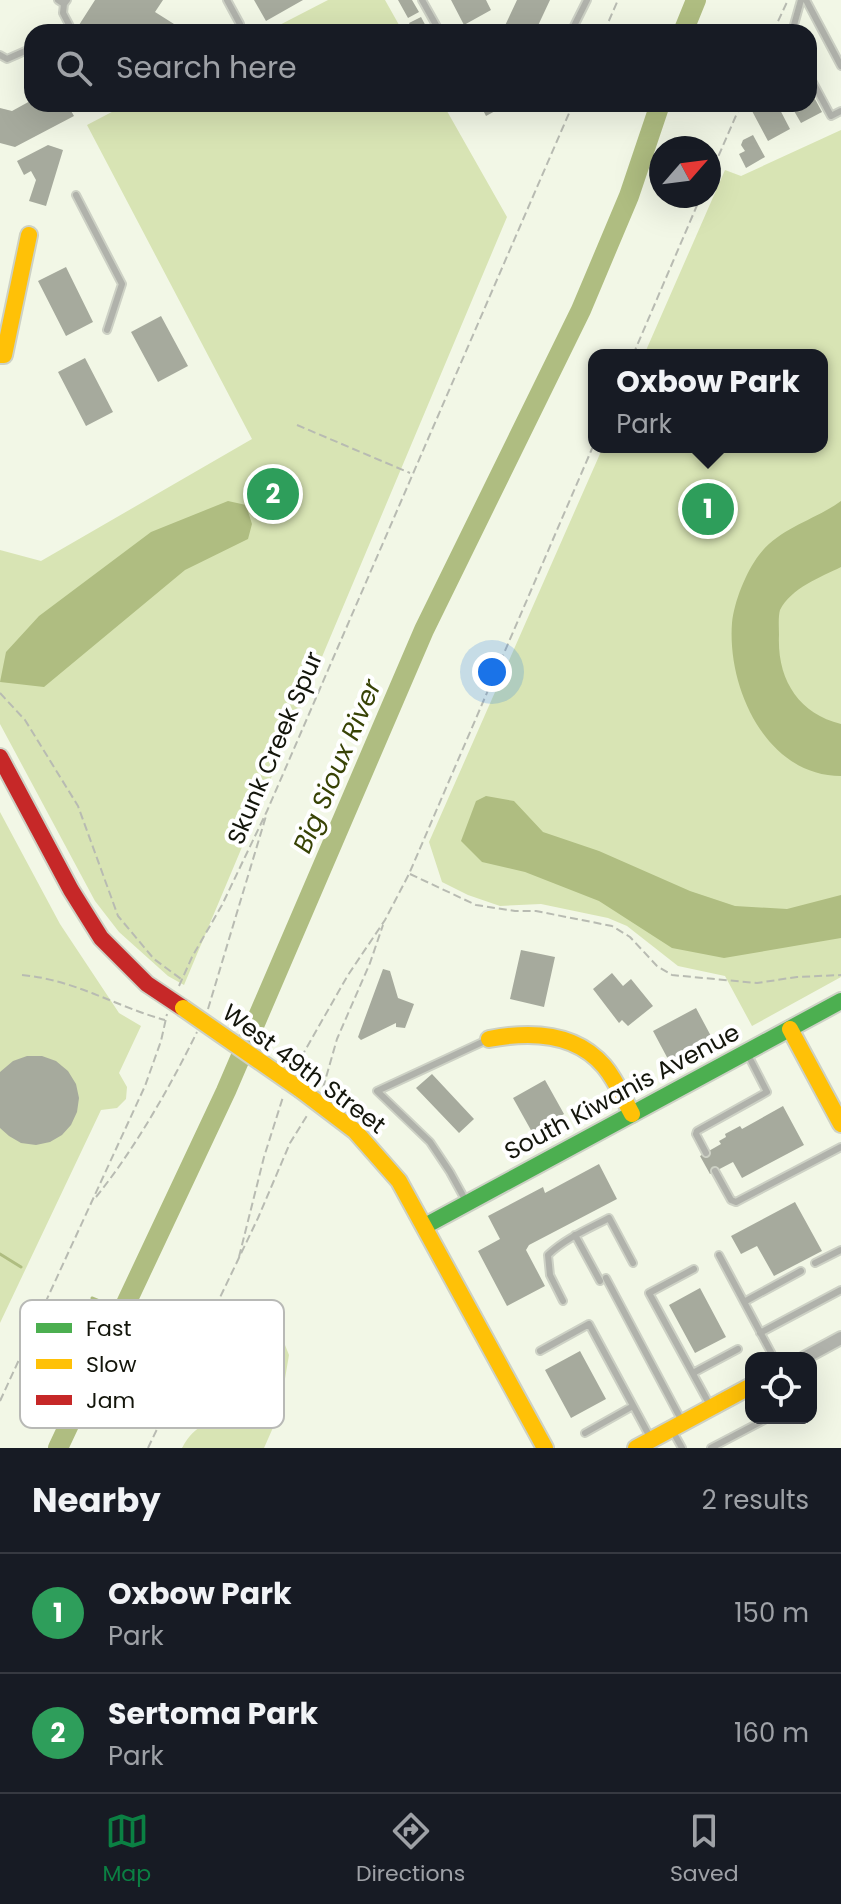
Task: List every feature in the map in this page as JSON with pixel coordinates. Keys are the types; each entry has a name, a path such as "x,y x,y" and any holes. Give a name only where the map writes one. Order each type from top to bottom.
{"street":[{"path":"2,355 29,235"},
{"name":"West 49th Street","path":"0,757 88,919 123,962 147,984 317,1102 372,1148 399,1181 545,1448"},
{"name":"South Kiwanis Avenue","path":"425,1226 841,1001"},
{"path":"790,1029 841,1124"},
{"path":"489,1039 521,1033 534,1034 571,1041 584,1047 604,1066 632,1114"},
{"path":"815,1352 841,1338"},
{"path":"643,1445 745,1389"}],"lane":[{"path":"227,0 240,24"},
{"path":"422,0 436,24"},
{"path":"575,24 587,0"},
{"path":"795,24 804,0"},
{"path":"804,0 841,66"},
{"path":"63,1 63,13 69,24"},
{"path":"0,55 7,59 24,52"},
{"path":"817,90 831,116 841,111"},
{"path":"76,195 122,284 107,330"},
{"path":"467,1203 430,1142 377,1091 489,1039"},
{"path":"706,1153 697,1131 767,1092 746,1052"},
{"path":"715,1171 731,1200 736,1202 841,1147"},
{"path":"563,1301 550,1275 548,1255 575,1235 609,1218 633,1263"},
{"path":"575,1235 603,1279 677,1426 682,1448"},
{"path":"815,1263 841,1250"},
{"path":"719,1255 771,1352"},
{"path":"694,1269 649,1293 712,1407"},
{"path":"744,1302 801,1271"},
{"path":"760,1333 841,1290"},
{"path":"540,1351 589,1324 633,1406 643,1445"},
{"path":"693,1373 738,1349"},
{"path":"585,1433 633,1406"},
{"path":"711,1448 757,1424"}],"path":[{"path":"608,24 618,0"},
{"path":"777,24 788,0"},
{"name":"Skunk Creek Spur","path":"46,1300 145,1086 165,1020 177,1004 182,980 192,957 222,905 267,811 569,112"},
{"path":"721,150 738,112"},
{"path":"636,349 696,208"},
{"path":"297,425 411,474"},
{"path":"239,1257 264,1157 293,1086 348,975 385,920 409,874 590,453"},
{"path":"0,693 25,720 78,806 118,916 154,959 182,980"},
{"path":"409,874 476,905 536,911 612,926 630,937 657,966 672,975 757,983 841,975"},
{"path":"219,1300 290,1143 317,1102 337,1039 385,920"},
{"path":"22,975 63,981 132,1010 165,1020"},
{"name":"Skunk Creek Spur","path":"0,1401 20,1358"},
{"path":"148,1448 158,1428"}],"shaded area":[{"path":"328,0 385,0 398,24 282,24"},
{"path":"112,112 448,112 507,217 184,985 168,976 119,932 95,901 0,724 0,550 41,561 252,439 87,125"},
{"path":"841,130 841,977 752,1026 725,976 678,966 627,926 608,918 541,904 500,906 468,895 442,882 429,842 600,453 828,453 828,349 647,349 708,208 721,208 721,179 725,170 741,176"},
{"path":"228,501 246,505 252,524 248,539 185,570 44,687 0,682 6,652 39,616 151,532"},
{"path":"841,501 841,567 807,584 785,602 780,610 779,651 786,680 802,703 826,719 841,724 841,776 815,772 792,761 773,745 757,724 737,675 732,649 732,623 745,578 767,546 787,531"},
{"path":"486,796 514,801 543,832 599,851 690,891 735,906 787,909 841,895 841,938 724,958 672,948 599,901 525,872 482,862 461,841 476,801"},
{"path":"0,812 60,924 119,1013 141,1026 119,1073 127,1087 126,1099 117,1108 101,1110 0,1323"},
{"path":"284,1345 289,1355 284,1384"},
{"path":"273,1428 264,1448 182,1448 197,1429"}],"building":[{"path":"95,0 163,0 155,12 174,24 80,24"},
{"path":"254,0 303,0 266,21"},
{"path":"398,0 412,0 419,12 408,18"},
{"path":"451,0 486,0 491,10 463,24"},
{"path":"517,0 550,0 539,24 506,24"},
{"path":"421,17 425,24 410,24"},
{"path":"817,103 822,112 801,123 795,112 817,112"},
{"path":"24,104 24,112 72,112 74,116 15,147 0,143 0,108 12,111"},
{"path":"753,112 781,112 790,129 768,141"},
{"path":"753,135 765,157 746,168 739,154 745,151 741,145 743,140"},
{"path":"48,145 63,150 46,206 29,201 36,180 31,171 24,175 17,161"},
{"path":"66,267 93,322 66,336 38,281"},
{"path":"161,316 188,366 158,382 131,332"},
{"path":"85,358 113,412 86,426 58,372"},
{"path":"521,950 555,957 544,1007 510,999"},
{"path":"383,969 390,971 398,998 414,1004 405,1028 396,1027 396,1023 361,1040 358,1037"},
{"path":"612,973 623,986 631,979 653,1006 628,1026 622,1020 619,1023 593,989"},
{"path":"696,1008 712,1038 669,1061 653,1031"},
{"path":"27,1056 42,1056 56,1061 68,1071 76,1084 79,1098 77,1112 62,1135 36,1145 21,1143 0,1128 0,1072 13,1061"},
{"path":"432,1074 474,1119 459,1133 416,1088"},
{"path":"545,1080 564,1114 532,1132 513,1098"},
{"path":"783,1106 804,1145 742,1178 733,1162 710,1174 700,1156 721,1144 719,1141 726,1137 725,1134 740,1126 742,1129"},
{"path":"599,1164 617,1199 529,1245 526,1250 545,1286 507,1306 478,1251 500,1239 488,1216 543,1187 545,1193"},
{"path":"795,1202 822,1251 774,1276 757,1246 741,1254 731,1236"},
{"path":"700,1288 726,1337 695,1353 669,1305"},
{"path":"580,1351 606,1399 571,1418 545,1370"}],"waterway":[{"name":"Big Sioux River","path":"686,24 696,0"},
{"name":"Big Sioux River","path":"128,1300 226,1091 424,630 581,310 629,196 657,112"},
{"path":"0,1254 21,1267"},
{"path":"92,1298 97,1300"},
{"name":"Big Sioux River","path":"58,1448 67,1428"}],"traffic: fast":[{"path":"425,1226 841,1001"}],"traffic: slow":[{"path":"0,355 4,355 29,235"},
{"path":"183,1008 301,1090"},
{"path":"790,1029 841,1124"},
{"path":"489,1039 536,1035 566,1040 580,1046 608,1071 632,1114"},
{"path":"301,1090 355,1131 399,1181 545,1448"},
{"path":"636,1448 745,1389"}],"traffic: jam":[{"path":"0,757 71,890 101,938 147,984 183,1008"}],"place":[{"name":"Sertoma Park","path":"273,494"},
{"name":"Oxbow Park","path":"708,509"}]}
